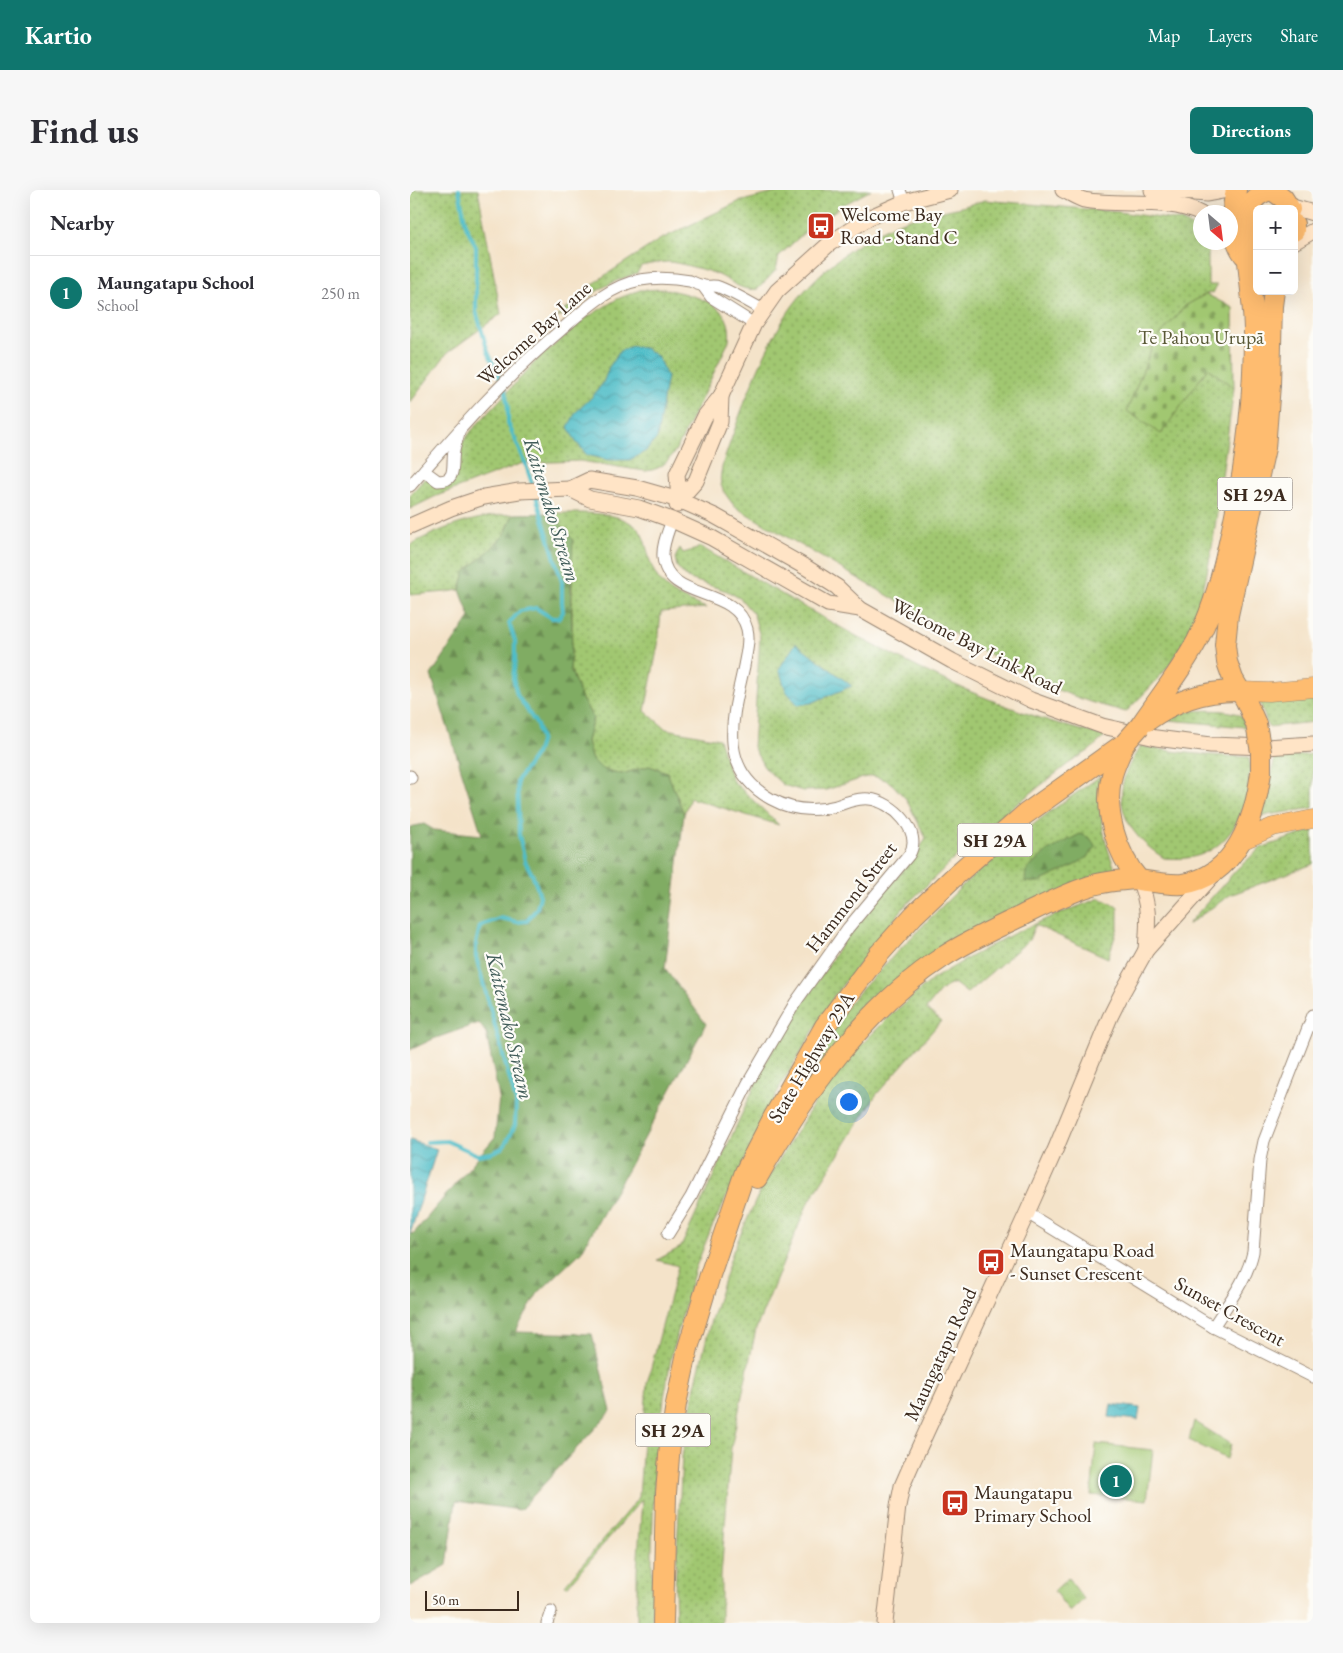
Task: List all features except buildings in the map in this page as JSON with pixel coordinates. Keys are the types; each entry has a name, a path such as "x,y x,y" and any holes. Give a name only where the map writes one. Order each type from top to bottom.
{"highway":[{"name":"SH 29A","path":"1233,205 1236,190"},
{"name":"SH 29A","path":"1273,295 1270,385 1264,448 1225,630 1227,662 1251,710 1256,724 1261,752 1261,772 1255,805 1242,841 1229,859 1219,868 1200,879 1182,884 1160,883 1139,879 1122,851 1112,826 1109,801 1112,776 1125,743 1146,719 1197,641 1213,602 1241,486 1248,438 1253,381 1254,332 1249,208 1251,202 1258,195 1282,201"},
{"name":"SH 29A","path":"1238,244 1252,259"},
{"name":"SH 29A","path":"1146,719 1178,703 1202,694 1241,691"},
{"name":"State Highway 29A","path":"663,1623 666,1493 674,1420 688,1348 698,1312 746,1172 772,1120 825,1026 879,954 914,915 997,838 1031,810 1125,743"},
{"name":"State Highway 29A","path":"721,1243 769,1156 795,1114 840,1054 866,1023 894,995 920,974 964,944 1038,908 1090,886 1139,879"}],"main road":[{"path":"672,520 679,500 696,481 720,422 721,396 754,324 778,291 829,244 902,196 950,190"},
{"path":"1063,190 1082,199 1119,204 1175,191 1207,194 1228,190"},
{"path":"1135,190 1138,198 1149,197 1175,207 1193,211"},
{"path":"1282,201 1313,213"},
{"path":"1298,240 1313,231"},
{"name":"Welcome Bay Link Road","path":"570,489 589,480 637,488 679,500 715,516 807,568 836,587 860,609 952,661 1031,700 1102,726 1156,738 1211,745 1266,747 1313,744"},
{"name":"Welcome Bay Link Road","path":"410,526 430,516 470,501 519,491 554,488 570,489 590,499 639,508 672,520 712,538 828,604 860,609"},
{"path":"1241,691 1278,692 1313,688"},
{"path":"1242,841 1273,827 1313,819"},
{"name":"Maungatapu Road","path":"885,1623 902,1486 1056,1148 1110,1017 1146,950 1219,868"},
{"name":"Maungatapu Road","path":"1139,879 1146,896 1148,912 1146,950"}],"street":[{"name":"Welcome Bay Lane","path":"410,486 482,404 532,354 608,292 640,280 665,278 692,282 703,286 717,286 763,310"},
{"path":"703,286 711,297 754,324"},
{"name":"Welcome Bay Lane","path":"425,469 426,473 438,481 451,476 454,468 454,451 460,430"},
{"name":"Hammond Street","path":"668,1234 691,1198 748,1083 795,1003 848,928 909,855 913,844 910,830 902,817 891,807 880,801 862,799 826,808 797,809 769,798 759,791 746,776 736,759 732,744 732,733 733,718 748,644 747,629 742,616 732,606 684,586 668,572 663,557 672,520"},
{"path":"1213,1326 1246,1275 1250,1264 1253,1252 1260,1160 1264,1141 1313,1015"},
{"path":"1300,1049 1313,1046"},
{"name":"Sunset Crescent","path":"1027,1213 1213,1326 1313,1377"},
{"path":"547,1623 551,1611"}],"green space":[{"path":"410,190 478,190 501,314 447,353 410,403"},
{"path":"786,190 871,190 843,205 808,229 779,256 776,270 758,289 740,287 714,273 691,266 665,262 641,266 637,273 602,288 573,309 557,317 601,278 659,240 738,202"},
{"path":"985,200 1119,212 1181,221 1193,227 1193,250 1208,250 1208,285 1217,285 1213,293 1209,293 1185,306 1208,368 1234,388 1211,555 1200,599 1185,640 1163,672 1126,712 1090,702 1039,683 735,507 721,485 724,460 758,369 785,317 805,290 830,266 872,236 911,218"},
{"path":"665,289 700,298 710,303 726,317 729,328 729,341 681,441 667,462 657,468 645,471 580,461 523,463 434,497 410,509 410,495 425,478 445,484 460,446 473,429 537,360 586,318 617,299 640,290"},
{"name":"Te Pahou Urupā","path":"1206,294 1233,308 1234,388 1208,368 1161,434 1127,411 1154,342 1185,306"},
{"path":"552,513 606,515 616,517 635,526 642,535 651,565 662,583 676,595 706,608 661,612 658,645 645,711 666,729 719,739 732,780 779,825 690,798 684,814 667,772 649,766 622,774 602,769 591,758 587,741 593,718 582,699 570,669 572,573"},
{"path":"552,513 573,540 570,669 582,699 593,718 587,741 591,758 602,769 622,774 649,766 667,772 684,814 665,968 706,1024 581,1252 538,1293 515,1332 592,1334 611,1411 520,1510 456,1501 447,1565 410,1586 410,1234 414,1233 495,1137 499,1097 486,1033 479,1023 433,1039 410,1050 410,827 424,824 434,830 482,835 431,675 470,617 460,590 465,572 505,534 513,514"},
{"path":"513,514 505,534 465,572 460,590 410,595 410,545 447,528 473,520"},
{"path":"699,546 845,630 946,681 998,703 1051,721 1105,736 1090,750 1068,764 985,829 904,907 834,996 780,1087 711,1229 695,1269 672,1353 655,1469 652,1542 652,1623 637,1623 637,1571 642,1499 567,1587 565,1585 639,1497 647,1383 678,1266 657,1260 681,1247 766,1061 848,934 916,855 926,838 906,799 886,780 873,776 826,790 803,791 783,785 764,767 753,747 760,637 754,615 741,599 727,591 687,578 677,567 675,558 680,548 683,553 697,549"},
{"path":"1313,696 1313,722 1268,727 1260,702"},
{"path":"1217,710 1231,712 1242,717 1245,727 1169,720 1180,714 1192,711"},
{"path":"1141,746 1195,754 1249,757 1249,785 1242,812 1227,836 1217,846 1195,856 1164,858 1148,847 1136,834 1123,808 1122,793 1124,778"},
{"path":"1313,754 1313,808 1261,816 1275,758"},
{"path":"1099,777 1101,778 1100,802 1102,825 1116,871 962,937 783,1110 849,1003 898,951 961,887 1005,847 1048,813"},
{"path":"1313,830 1313,864 1230,895 1187,925 1237,869 1261,848"},
{"path":"1080,834 1090,838 1096,847 1087,857 1075,865 1039,882 1025,882 1026,871 1046,852"},
{"path":"1100,898 1118,907 1118,927 1108,958 1035,925 1029,940 967,993 954,983 941,990 926,1009 941,1021 876,1095 807,1205 756,1329 731,1448 721,1576 721,1623 676,1623 675,1588 682,1457 695,1386 711,1320 733,1251 760,1191 818,1097 850,1056 893,1013 933,979 970,957 1048,918"},
{"path":"1194,1421 1231,1444 1227,1459 1189,1440"},
{"path":"1096,1444 1153,1450 1147,1500 1091,1495"},
{"path":"1068,1578 1084,1599 1070,1612 1054,1591"}],"water":[{"path":"631,346 645,348 657,356 667,376 657,438 646,451 630,460 608,460 587,455 576,442 568,427 576,412 603,383 609,367 620,351"},
{"path":"796,643 852,686 811,703 798,705 786,691 779,669"},
{"path":"410,1140 437,1149 410,1234"},
{"path":"1111,1404 1140,1408 1138,1420 1109,1417"}],"waterway":[{"name":"Kaitemako Stream","path":"459,190 466,226 476,247 476,311 488,352 505,389 508,423 525,462 533,487"},
{"name":"Kaitemako Stream","path":"427,1142 447,1141 478,1155 491,1153 502,1148 515,1125 516,1102 476,957 476,944 480,926 501,918 517,922 527,921 537,908 540,896 525,861 519,835 517,781 536,754 541,739 537,725 517,695 513,678 515,641 509,623 520,611 536,608 552,618 559,618 563,612 562,582 535,493"}],"place":[{"name":"Welcome Bay Road - Stand C","path":"821,226"},
{"name":"Maungatapu Road - Sunset Crescent","path":"991,1262"},
{"name":"Maungatapu School","path":"1116,1481"},
{"name":"Maungatapu Primary School","path":"955,1503"}]}
